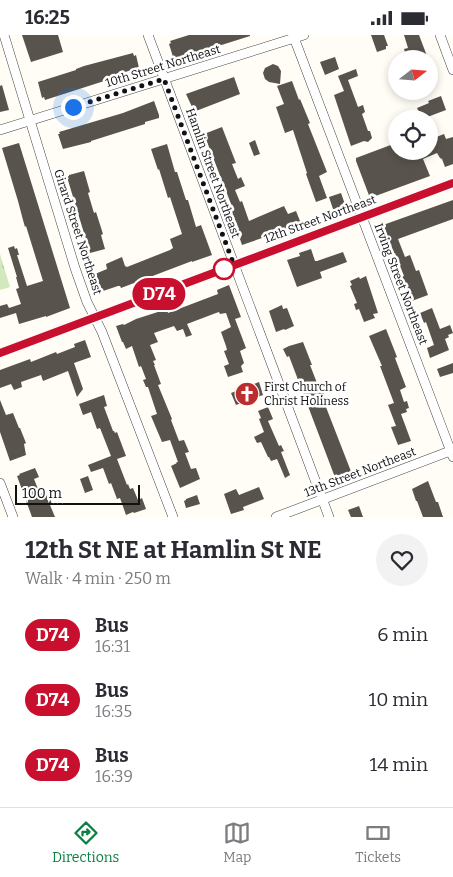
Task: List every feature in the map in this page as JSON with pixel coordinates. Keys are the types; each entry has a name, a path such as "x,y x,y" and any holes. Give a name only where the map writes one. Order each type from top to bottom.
{"street":[{"name":"Girard Street Northeast","path":"4,35 75,268 87,302 102,332 173,517"},
{"name":"Hamlin Street Northeast","path":"148,35 329,517"},
{"name":"10th Street Northeast","path":"0,130 304,35"},
{"path":"440,35 453,70"},
{"name":"Irving Street Northeast","path":"294,37 452,453"},
{"name":"12th Street Northeast","path":"0,353 453,183"},
{"name":"13th Street Northeast","path":"276,517 452,453"},
{"path":"0,483 13,517"}],"green space":[{"path":"0,254 10,287 0,290"}],"building":[{"path":"22,35 58,35 63,52 31,62"},
{"path":"189,35 250,36 174,60 169,44 171,43 170,41"},
{"path":"371,35 384,35 388,46 386,46 386,49 377,52"},
{"path":"404,35 419,35 425,50 404,50 408,48"},
{"path":"133,53 134,56 136,55 139,68 45,100 44,97 42,98 38,82 84,66"},
{"path":"335,57 339,69 325,75 320,62"},
{"path":"273,64 278,66 281,71 280,84 269,82 265,79 263,73 265,68"},
{"path":"356,69 358,76 348,80 358,107 363,105 365,112 362,114 372,138 368,142 364,141 351,146 334,95 344,91 338,76"},
{"path":"234,77 240,94 196,111 193,109 186,94"},
{"path":"292,81 310,123 308,124 327,172 319,176 327,198 316,202 293,130 285,133 276,107 284,104 277,86"},
{"path":"2,85 9,110 0,112 0,86"},
{"path":"441,96 446,110 438,113 438,110 418,110 417,108 429,103 428,101 438,100 438,97"},
{"path":"154,101 159,118 91,142 63,149 59,132 123,113"},
{"path":"222,127 236,163 232,164 238,179 241,177 245,186 235,190 240,202 242,201 249,221 284,206 288,214 296,211 302,226 242,245 237,230 239,229 229,205 231,204 204,134"},
{"path":"444,134 446,139 453,137 453,164 445,167 438,155 438,136"},
{"path":"255,140 260,154 254,156 249,143"},
{"path":"19,143 70,308 19,324 16,313 0,318 0,306 7,304 9,308 21,304 16,289 19,288 17,277 8,248 14,246 15,249 17,248 19,255 17,255 27,286 43,281 2,148"},
{"path":"167,144 175,172 177,172 186,200 188,200 196,227 201,225 212,255 121,288 118,286 100,292 95,274 107,269 106,264 122,257 127,267 170,250 173,248 170,239 182,234 151,149"},
{"path":"388,146 388,160 423,160 430,176 370,198 356,158"},
{"path":"84,171 94,213 96,212 103,234 101,235 105,249 90,253 67,177"},
{"path":"341,193 347,210 335,215 329,197"},
{"path":"453,200 453,219 398,239 405,257 410,255 416,271 419,270 428,295 409,302 401,277 404,276 383,225"},
{"path":"311,249 315,261 343,252 347,262 320,272 322,278 297,287 287,260 300,256 299,253"},
{"path":"366,276 378,313 373,314 375,318 364,322 359,309 356,310 354,304 357,303 350,286 352,285 350,281"},
{"path":"229,285 241,317 235,319 246,348 240,351 244,363 241,366 243,372 228,377 224,366 229,364 224,351 227,350 221,332 231,327 226,313 220,314 219,312 187,324 192,335 186,337 183,329 177,331 174,326 154,333 158,342 150,345 156,360 153,361 161,384 158,385 171,420 179,441 184,440 189,452 185,453 191,469 196,468 200,479 180,488 171,466 178,462 170,440 162,442 151,416 157,414 148,387 146,387 143,380 146,379 141,366 139,367 132,346 126,349 116,326 124,325 167,309 168,313 218,294 217,290"},
{"path":"282,305 283,309 287,308 294,326 276,332 269,311"},
{"path":"432,308 440,329 450,325 453,333 445,339 449,350 430,358 427,348 434,345 426,322 424,323 420,313"},
{"path":"386,329 406,387 400,390 404,402 407,401 409,408 406,409 407,412 401,414 411,441 398,445 391,427 396,426 388,405 394,403 380,366 382,366 369,336"},
{"path":"85,340 91,357 74,363 83,389 77,397 68,371 43,381 41,375 21,382 22,387 14,390 11,384 0,388 0,370 30,359 31,362 56,352 57,354 75,347 74,344"},
{"path":"303,342 317,383 320,382 323,390 324,402 352,474 339,480 336,480 289,356 287,357 283,349"},
{"path":"453,363 453,373 440,377 437,369"},
{"name":"First Church of Christ Holiness","path":"259,382 263,395 236,405 231,393"},
{"path":"104,395 107,406 104,407 113,431 117,432 126,456 117,459 127,485 130,489 133,488 138,500 142,498 146,509 126,515 120,498 117,499 103,468 91,472 88,465 111,456 100,428 97,429 91,412 83,415 79,404"},
{"path":"0,400 6,415 13,413 26,443 24,444 26,455 10,461 0,432"},
{"path":"268,407 273,419 268,421 279,446 281,445 284,451 281,452 290,475 285,478 277,459 271,461 261,442 257,443 254,437 264,432 258,411"},
{"path":"35,468 39,477 34,479 40,494 45,492 48,499 50,498 52,505 50,505 55,517 32,517 17,476"},
{"path":"88,476 93,490 85,493 80,479"},
{"path":"428,481 443,517 423,517 416,501 412,489"},
{"path":"259,487 264,499 243,507 244,510 231,514 224,494 236,489 239,495"},
{"path":"197,495 200,504 186,508 184,501"},
{"path":"359,506 363,517 351,517 348,510"}],"bus line":[{"name":"D74","path":"0,353 453,183"}],"place":[{"name":"First Church of Christ Holiness","path":"247,394"}],"route":[{"path":"73,107 164,79 234,265 224,269"}]}
